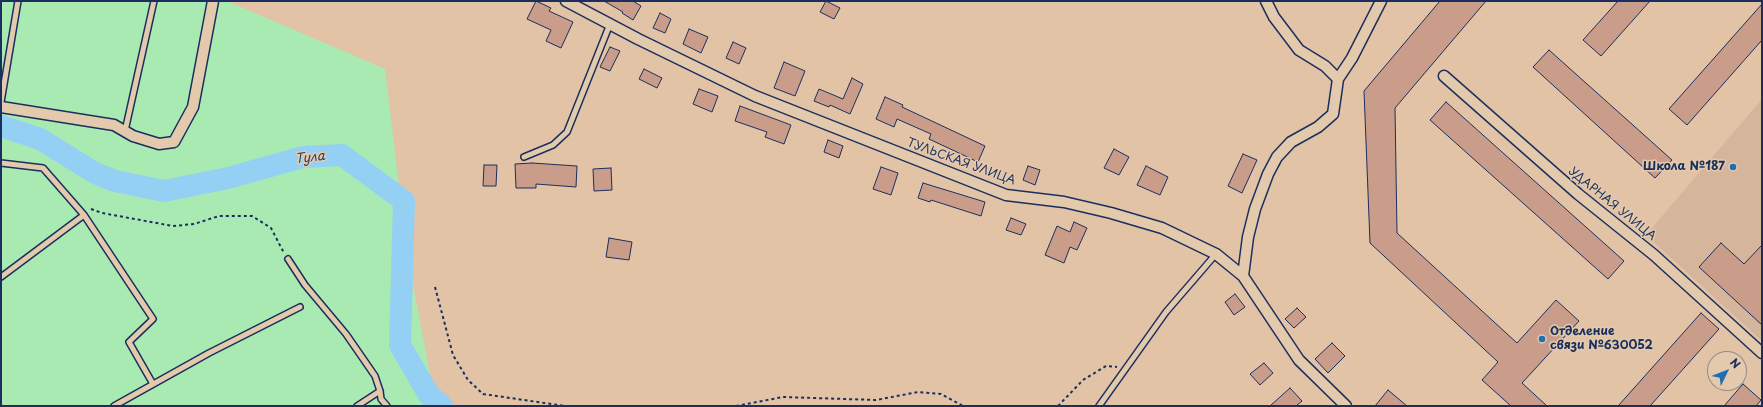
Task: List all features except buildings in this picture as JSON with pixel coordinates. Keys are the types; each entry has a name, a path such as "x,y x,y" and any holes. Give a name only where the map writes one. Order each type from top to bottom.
{"street":[{"path":"1,107 114,125 133,136 159,144 174,142 193,107 213,1"},
{"name":"ТУЛЬСКАЯ УЛИЦА","path":"566,1 754,96 1006,194 1064,202 1111,213 1162,228 1216,254 1243,276 1299,360 1346,406"},
{"path":"1266,1 1274,17 1299,50 1325,66 1338,79"},
{"path":"1243,276 1248,237 1255,209 1268,174 1277,157 1291,142 1318,127 1333,114 1338,79 1352,58 1381,1"},
{"name":"УДАРНАЯ УЛИЦА","path":"1444,76 1578,194 1654,255 1762,353"}],"lane":[{"path":"1,102 18,1"},
{"path":"124,131 154,1"},
{"path":"524,157 553,146 566,132 610,24"},
{"path":"1,163 43,168 84,215 153,319 129,342 153,384"},
{"path":"1,277 84,215"},
{"path":"1099,406 1166,312 1216,254"},
{"path":"288,259 305,285 346,334 375,376 381,399 386,406"},
{"path":"114,406 209,353 300,307"},
{"path":"357,406 380,391"}],"path":[{"path":"84,215 92,209 102,213 173,226 194,224 219,216 252,216 271,228 288,259"},
{"path":"435,287 453,354 468,380 483,394 565,406"},
{"path":"1058,406 1083,380 1106,366 1127,368"},
{"path":"736,406 783,397 876,400 918,392 941,394 963,406"}],"shaded area":[{"name":"Школа №187","path":"1762,99 1762,341 1646,235"}],"green space":[{"path":"1,1 227,1 385,69 407,253 436,406 1,406"}],"waterway":[{"name":"Тула","path":"1,126 40,139 95,173 115,181 164,191 228,178 303,157 342,155 404,201 400,345 429,395 442,406"}],"place":[{"name":"Школа №187","path":"1733,167"},
{"name":"Отделение связи №630052","path":"1542,339"}]}
